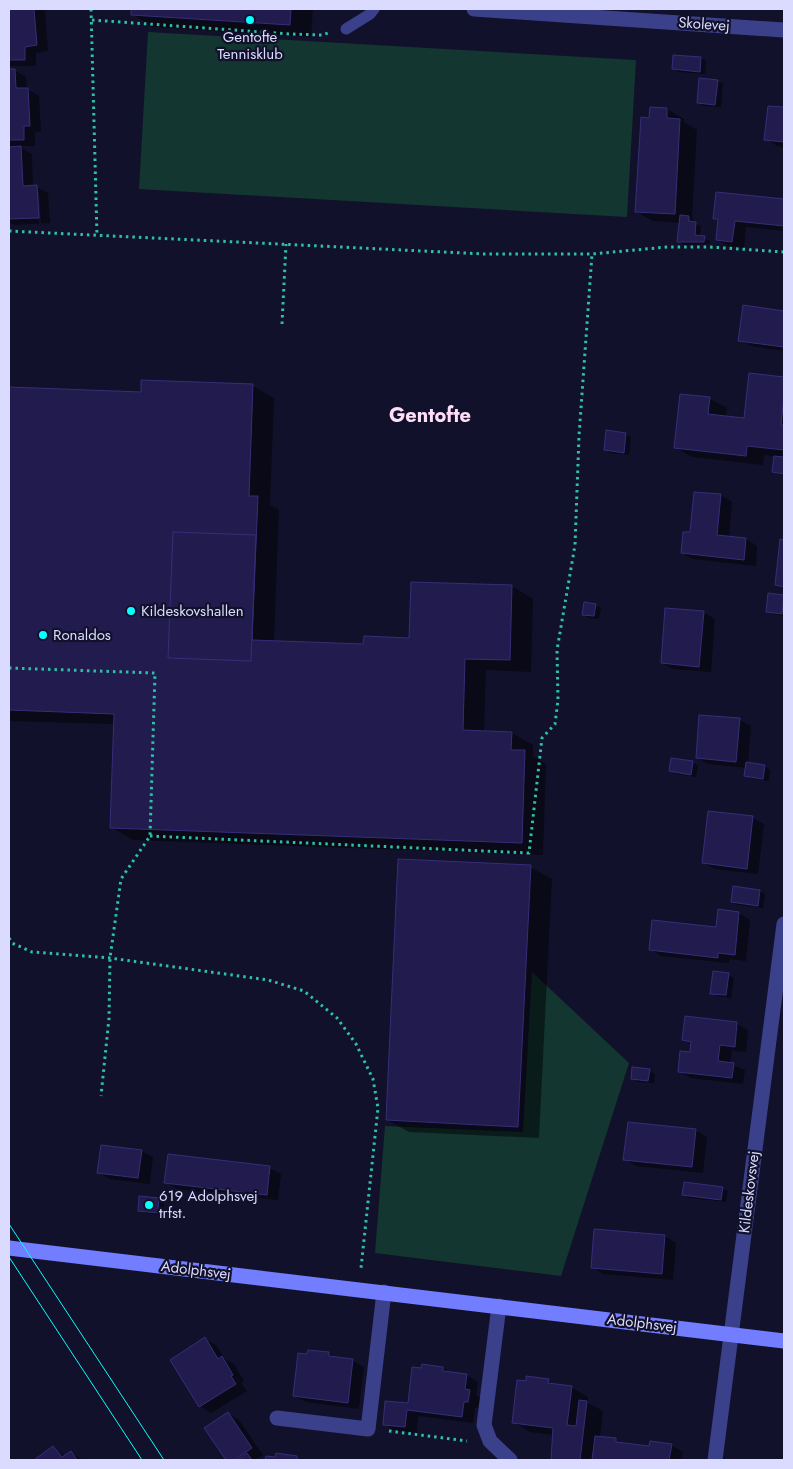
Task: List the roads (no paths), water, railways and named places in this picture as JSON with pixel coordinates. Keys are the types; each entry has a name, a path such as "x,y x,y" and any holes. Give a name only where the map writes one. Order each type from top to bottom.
{"street":[{"name":"Skolevej","path":"474,9 784,30"},
{"name":"Kildeskovsvej","path":"715,1460 784,924"},
{"name":"Adolphsvej","path":"9,1248 784,1341"},
{"path":"277,1418 368,1429 384,1292"},
{"path":"499,1306 484,1424 490,1441 510,1460"}],"lane":[{"path":"346,29 370,14 374,9"}],"tram line":[{"path":"9,1224 164,1460"},
{"path":"9,1257 142,1460"}],"place":[{"name":"Gentofte Tennisklub","path":"250,20"},
{"name":"Kildeskovshallen","path":"131,611"},
{"name":"Ronaldos","path":"43,635"},
{"name":"619 Adolphsvej trfst.","path":"149,1205"}],"district":[{"name":"Gentofte","path":"430,415"}]}
